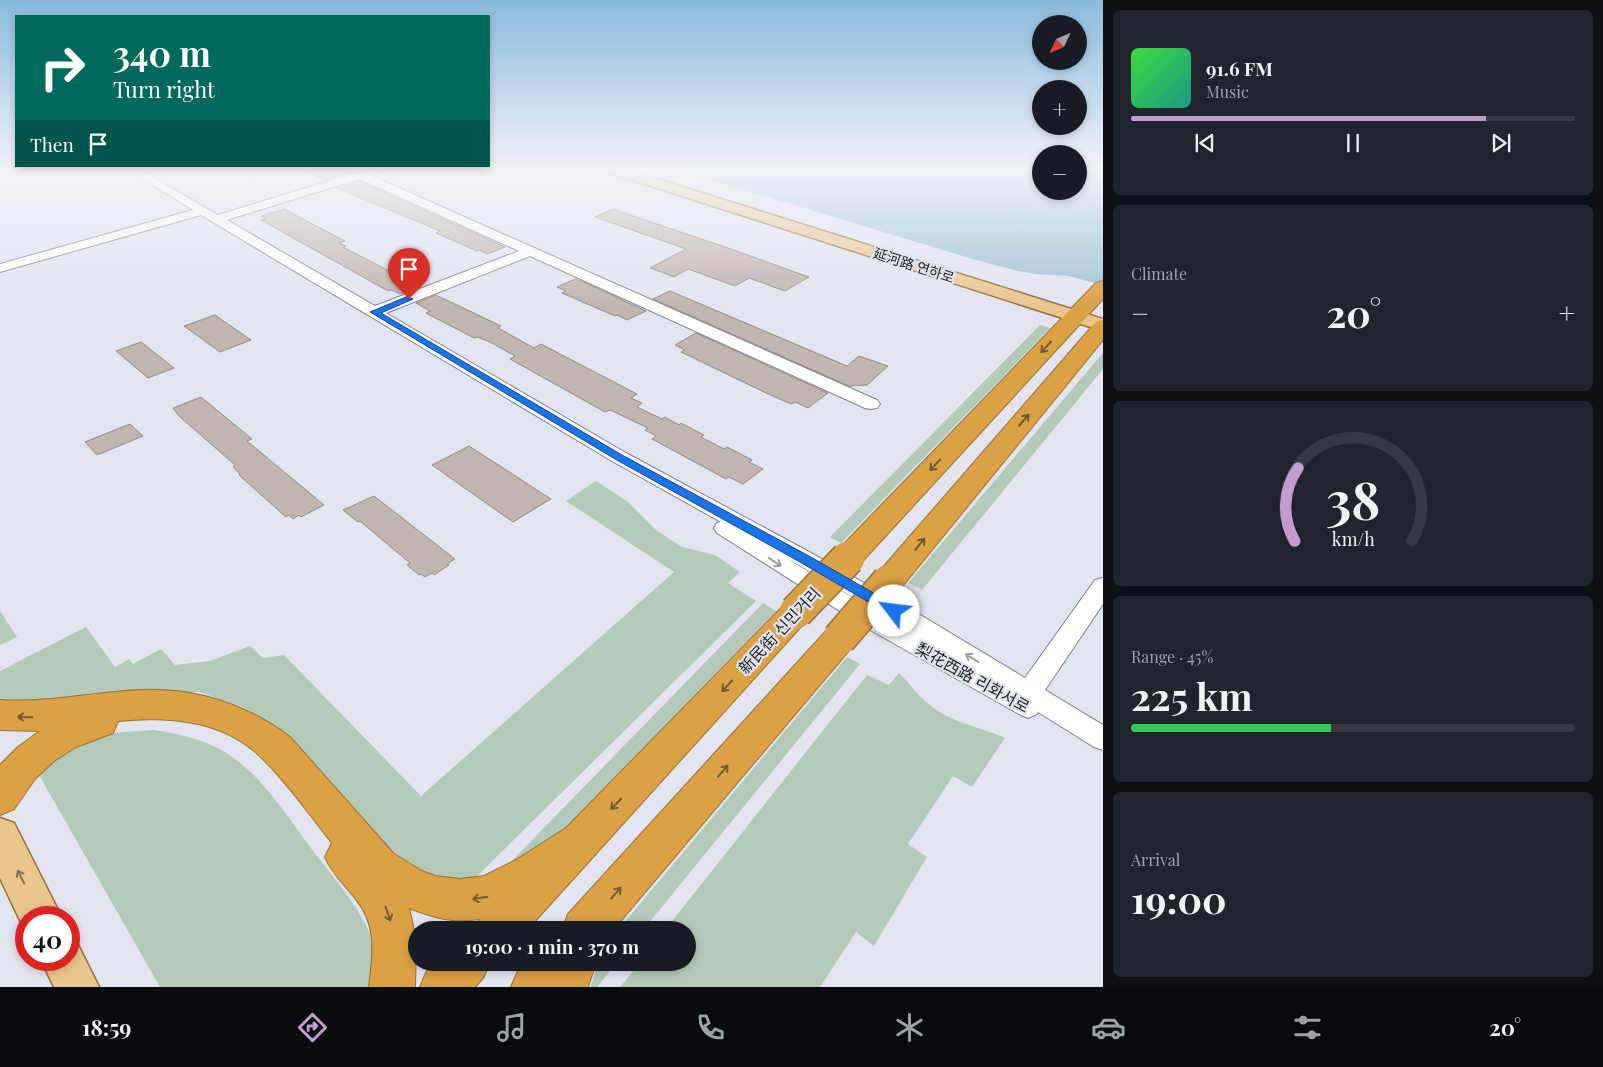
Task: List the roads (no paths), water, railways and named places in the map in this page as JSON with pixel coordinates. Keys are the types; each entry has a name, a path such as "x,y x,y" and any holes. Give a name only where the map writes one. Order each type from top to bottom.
{"highway":[{"name":"新民街 신민거리","path":"506,921 796,612 1091,306"},
{"path":"597,921 889,582 1103,326"},
{"path":"0,715 23,717 54,716 116,707 155,705 194,708 234,718 258,732 277,748 379,868 392,878 434,897 467,901 492,896 531,876 582,840"},
{"path":"0,797 21,768 44,747 66,733 111,719 139,716 166,717 200,724 231,735 255,750 264,759 384,902 394,930 392,987"},
{"path":"443,987 458,971"},
{"path":"534,987 548,971"},
{"path":"565,987 571,971"}],"main road":[{"name":"延河路 연하로","path":"773,215 1091,306"},
{"name":"延河路 연하로","path":"782,215 1091,306 1103,326"},
{"path":"0,836 36,906"},
{"path":"69,971 77,987"}],"street":[{"path":"0,268 209,215"},
{"name":"梨花西路 리화서로","path":"209,215 618,457 805,559 909,619 1103,739"},
{"path":"450,215 871,404"},
{"path":"374,312 531,251"},
{"name":"梨花西路 리화서로","path":"618,457 791,573 895,635 1103,748"},
{"path":"1029,693 1103,586"}],"water":[{"path":"827,215 1103,215 1103,285 1068,276 1035,274 1014,270"}]}
